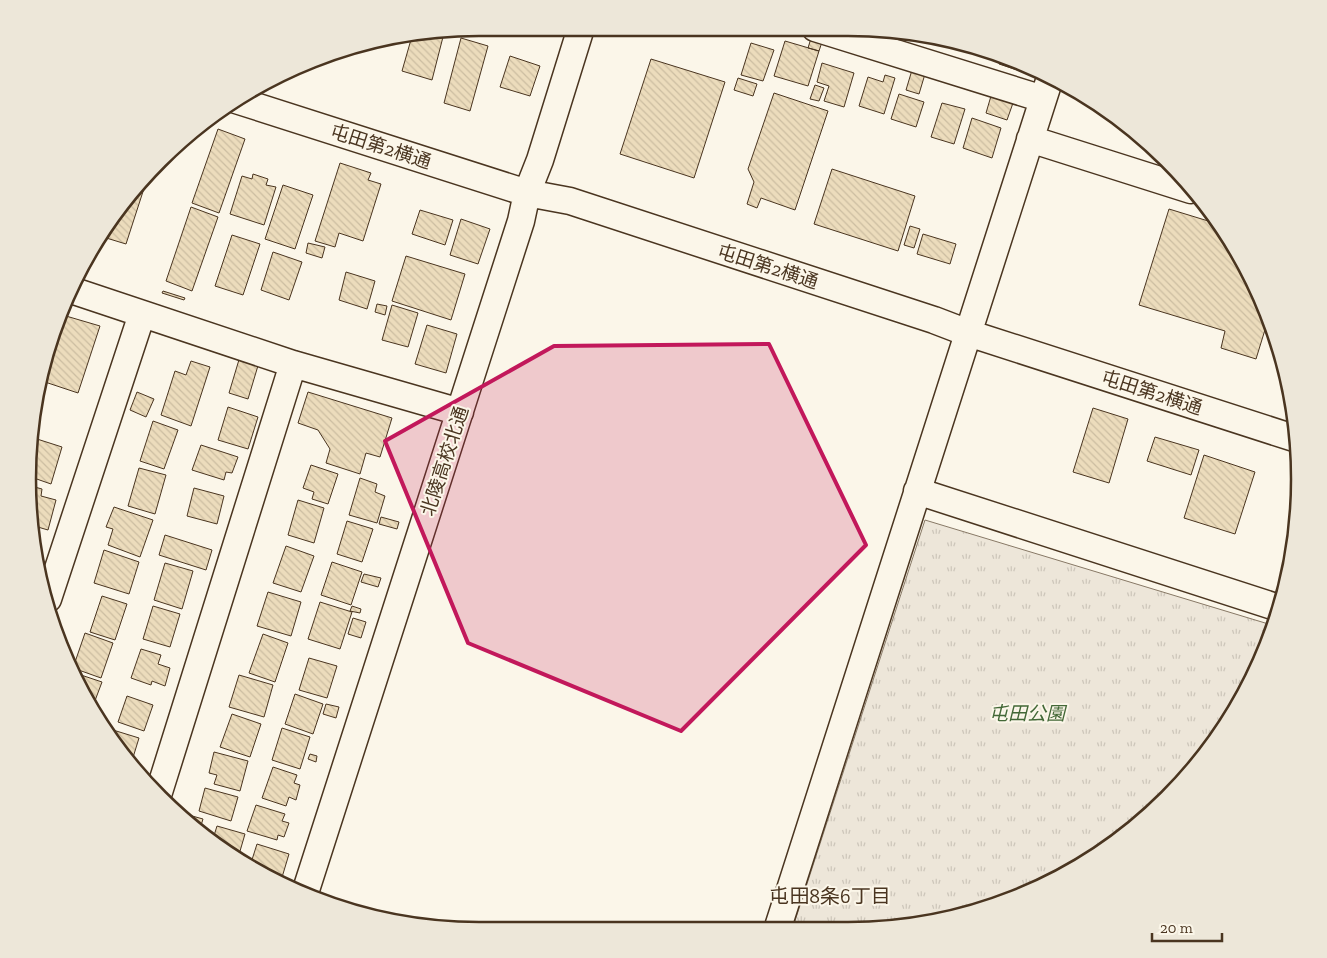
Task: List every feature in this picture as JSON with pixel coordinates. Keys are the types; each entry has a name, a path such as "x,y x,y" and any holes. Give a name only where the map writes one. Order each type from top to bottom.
{"street":[{"name":"北陵高校北通","path":"307,887 521,221 527,192 540,160 579,36"},
{"path":"780,922 1046,90 845,36"},
{"name":"屯田第2横通","path":"246,103 527,192 570,201 925,317 968,333 1289,436"},
{"path":"1030,139 1153,167 1174,180"},
{"path":"78,292 293,364 460,412"},
{"path":"50,591 142,314"},
{"path":"161,786 293,364"},
{"path":"917,491 1272,606"}],"highlighted area":[{"path":"769,344 866,545 681,731 468,643 385,441 554,346"}],"green space":[{"name":"屯田公園","path":"925,520 1266,623 1245,675 1216,725 1199,749 1181,771 1140,812 1094,847 1044,876 1017,888 963,907 906,918 877,921 795,922"}],"building":[{"path":"812,36 823,39 819,51 808,48"},
{"path":"443,38 432,80 402,71 410,42"},
{"path":"461,38 488,46 470,111 444,103"},
{"path":"785,41 819,51 808,86 774,76"},
{"path":"751,43 774,50 763,81 741,75"},
{"path":"510,56 540,66 530,96 500,87"},
{"path":"651,59 725,82 694,178 620,154"},
{"path":"822,63 854,73 844,107 824,101 829,86 817,82"},
{"path":"912,70 925,74 919,94 906,90"},
{"path":"885,75 895,78 884,114 859,106 868,77 883,82"},
{"path":"738,78 757,84 753,96 734,90"},
{"path":"815,85 824,88 819,101 810,99"},
{"path":"774,93 828,111 795,210 761,198 757,208 747,204 754,182 748,169"},
{"path":"899,94 924,102 916,127 891,119"},
{"path":"991,96 1013,103 1007,120 986,113"},
{"path":"942,103 965,109 954,144 931,137"},
{"path":"972,118 1001,128 992,158 963,148"},
{"path":"218,129 245,139 219,213 192,203"},
{"path":"340,163 371,173 368,180 381,184 363,241 339,233 335,247 315,241"},
{"path":"832,169 915,196 898,251 814,224"},
{"path":"253,174 268,179 266,185 276,187 264,225 230,214 242,176 252,179"},
{"path":"283,185 313,195 295,249 265,239"},
{"path":"143,190 126,244 108,238"},
{"path":"191,207 218,217 192,291 166,281"},
{"path":"1169,209 1207,221 1245,283 1265,331 1256,359 1221,348 1225,331 1139,305"},
{"path":"420,210 453,220 445,245 412,234"},
{"path":"461,219 490,229 478,264 450,255"},
{"path":"910,226 920,229 914,248 904,245"},
{"path":"923,234 956,244 950,264 917,254"},
{"path":"232,235 260,244 243,295 215,286"},
{"path":"308,243 325,247 322,258 306,253"},
{"path":"273,252 302,262 289,300 261,290"},
{"path":"406,256 465,274 451,320 392,301"},
{"path":"346,272 375,281 367,309 339,300"},
{"path":"163,291 185,298 184,300 162,293"},
{"path":"377,304 387,306 385,315 375,312"},
{"path":"392,305 418,313 408,347 382,340"},
{"path":"68,316 100,326 78,393 47,383 51,364"},
{"path":"427,325 457,334 446,373 415,364"},
{"path":"241,353 260,359 248,399 229,393"},
{"path":"191,361 210,367 191,426 161,415 175,371 186,375"},
{"path":"137,392 154,399 146,417 130,410"},
{"path":"308,392 392,418 380,457 366,453 360,474 326,463 330,449 318,430 298,423"},
{"path":"228,407 258,417 248,449 218,440"},
{"path":"1093,408 1128,419 1109,483 1073,472"},
{"path":"153,421 178,430 164,469 140,461"},
{"path":"1155,437 1199,450 1191,475 1147,461"},
{"path":"38,439 62,447 51,484 36,479"},
{"path":"201,445 238,457 232,473 226,472 224,480 192,470"},
{"path":"1204,455 1255,472 1235,534 1184,518"},
{"path":"311,465 338,474 328,504 312,499 314,492 303,488"},
{"path":"139,468 166,475 155,514 128,506"},
{"path":"360,478 377,484 375,492 385,496 377,523 349,515"},
{"path":"36,487 42,489 41,496 56,500 48,530 39,527"},
{"path":"194,488 224,496 217,524 187,516"},
{"path":"298,500 324,508 314,543 288,535"},
{"path":"114,507 153,520 140,557 108,545 113,529 106,527"},
{"path":"381,517 399,522 397,529 379,524"},
{"path":"347,521 373,529 362,562 337,554"},
{"path":"165,535 212,550 206,570 159,555"},
{"path":"286,546 314,556 301,592 273,583"},
{"path":"104,550 139,562 129,594 94,583"},
{"path":"332,562 362,572 351,605 321,595"},
{"path":"165,563 193,571 182,609 154,600"},
{"path":"364,574 381,578 378,587 361,582"},
{"path":"268,592 301,602 291,636 257,626"},
{"path":"102,596 127,604 115,640 90,632"},
{"path":"320,602 352,612 340,649 308,639"},
{"path":"153,606 180,614 170,647 143,639"},
{"path":"352,606 361,609 360,613 350,611"},
{"path":"353,618 366,622 361,638 348,634"},
{"path":"85,633 113,643 101,678 80,670 76,661"},
{"path":"263,634 288,643 275,682 249,673"},
{"path":"141,649 161,655 158,664 170,668 165,686 152,681 151,685 131,678"},
{"path":"309,658 337,666 327,698 299,690"},
{"path":"82,675 102,682 96,699"},
{"path":"239,675 273,685 264,717 229,707"},
{"path":"295,694 323,704 313,734 285,724"},
{"path":"127,696 153,705 144,731 118,722"},
{"path":"326,704 339,707 336,718 323,714"},
{"path":"232,714 261,724 250,757 220,747"},
{"path":"282,728 310,737 300,769 272,760"},
{"path":"115,731 139,738 134,756"},
{"path":"214,752 248,761 240,791 214,784 217,775 209,773"},
{"path":"310,754 317,756 316,762 308,759"},
{"path":"273,767 297,775 294,783 300,785 296,800 289,797 286,806 262,798"},
{"path":"205,788 238,797 231,821 199,811"},
{"path":"256,805 285,814 282,821 289,823 284,837 278,835 277,840 247,831"},
{"path":"192,816 203,819 202,824"},
{"path":"217,826 245,834 240,851 233,847 215,834"},
{"path":"257,844 289,854 282,876 252,859"}],"district":[{"name":"屯田8条6丁目","path":"830,896"}]}
